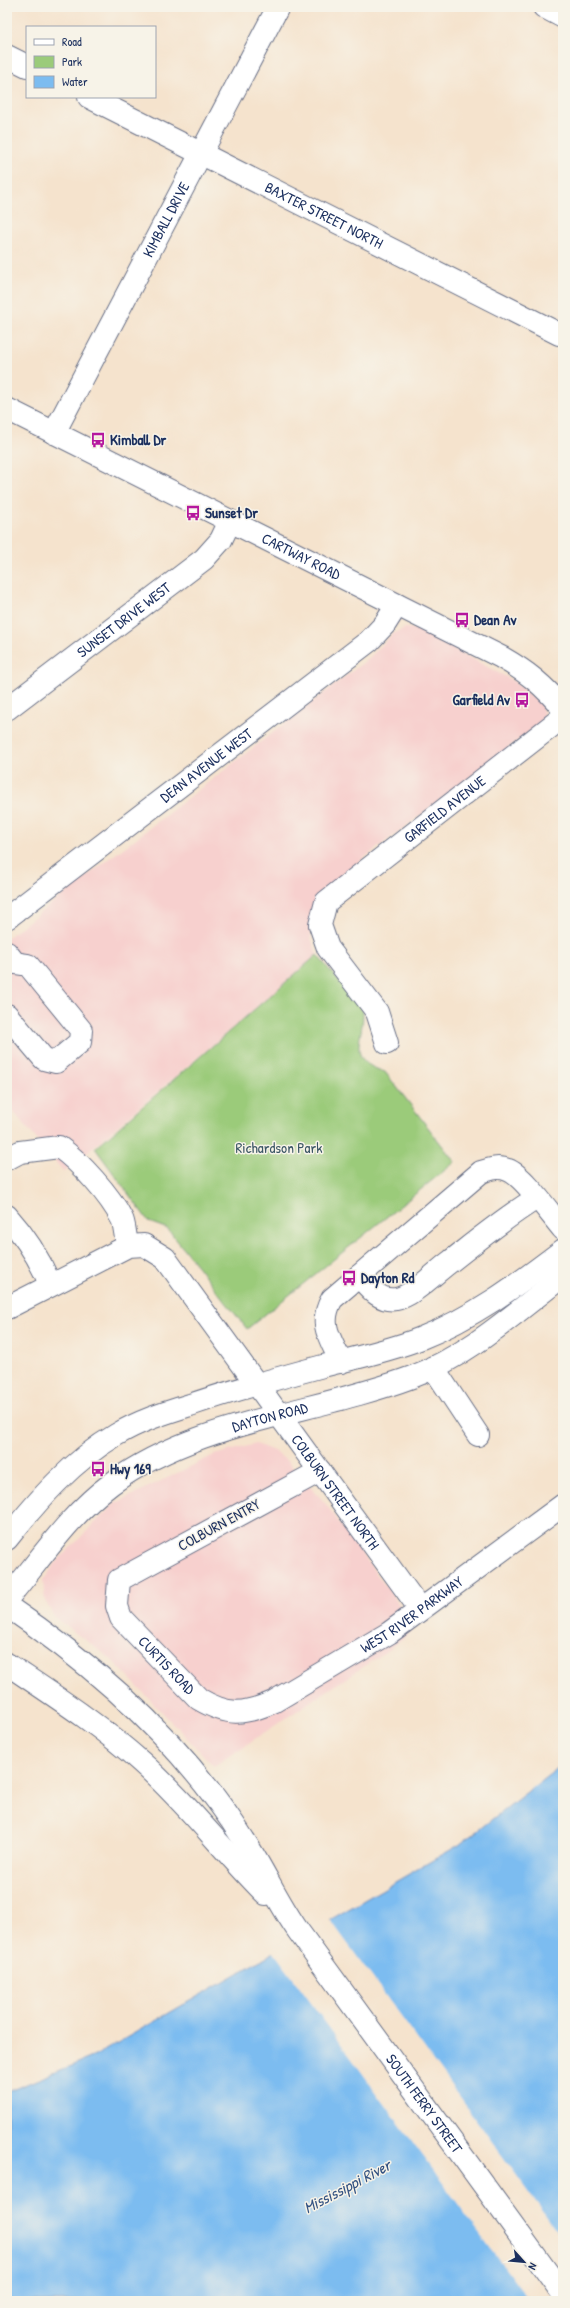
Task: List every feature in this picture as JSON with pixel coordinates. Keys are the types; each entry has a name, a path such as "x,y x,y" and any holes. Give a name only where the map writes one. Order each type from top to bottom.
{"main road":[{"name":"KIMBALL DRIVE","path":"54,433 278,7"},
{"path":"544,7 563,17"},
{"path":"7,56 26,66"},
{"name":"BAXTER STREET NORTH","path":"91,98 200,154 561,333"},
{"name":"CARTWAY ROAD","path":"7,409 525,671 547,689 563,709"},
{"name":"SUNSET DRIVE WEST","path":"7,709 204,559 221,540 230,521"},
{"name":"DEAN AVENUE WEST","path":"7,918 369,641 385,624 397,605"},
{"name":"GARFIELD AVENUE","path":"387,1043 377,1012 328,948 320,925 326,902 563,717"},
{"path":"7,1015 44,1059 56,1062 80,1042 81,1030 28,965 10,962"},
{"path":"7,1159 20,1152 59,1146 72,1156 104,1194 122,1220 123,1232 128,1246 50,1284 7,1308"},
{"path":"341,1362 325,1326 325,1311 332,1298 481,1172 494,1168 508,1170 518,1176 563,1229"},
{"path":"359,1276 374,1293 387,1300 397,1300 416,1289 462,1252 537,1198"},
{"path":"7,1216 17,1227 44,1268 50,1284"},
{"name":"COLBURN STREET NORTH","path":"128,1246 144,1245 166,1258 420,1609"},
{"path":"7,1539 34,1505 64,1474 116,1435 156,1416 256,1384 398,1346 464,1319 491,1303 563,1250"},
{"name":"DAYTON ROAD","path":"7,1599 61,1530 80,1510 111,1484 133,1470 186,1443 226,1429 281,1416 413,1377 474,1343 563,1276"},
{"path":"433,1367 478,1435"},
{"name":"COLBURN ENTRY","path":"119,1580 320,1471"},
{"name":"WEST RIVER PARKWAY","path":"253,1711 273,1702 389,1633 563,1505"},
{"name":"CURTIS ROAD","path":"119,1580 116,1606 121,1618 199,1699 226,1712 241,1713 253,1711"},
{"path":"7,1606 79,1657 136,1708 176,1750 244,1840 286,1913"},
{"path":"7,1664 87,1718 142,1763 194,1814 230,1857 286,1913"},
{"name":"SOUTH FERRY STREET","path":"286,1913 563,2294"}],"shaded area":[{"path":"405,628 416,629 512,680 541,703 544,715 538,725 321,891 315,902 311,920 311,938 317,955 64,1172 7,1104 7,938 368,659 393,634"},
{"path":"256,1444 274,1451 287,1461 325,1503 416,1628 384,1653 214,1766 111,1659 55,1618 45,1601 43,1581 57,1561 114,1504 214,1455"}],"green space":[{"name":"Richardson Park","path":"317,955 363,1010 359,1048 360,1055 364,1061 372,1067 385,1072 455,1162 247,1329 168,1229 149,1222 95,1148"}],"water":[{"name":"Mississippi River","path":"563,1764 563,2301 7,2301 7,2092 95,2056 459,1845"}],"pier":[{"path":"329,1918 563,2239 563,2301 529,2301 273,1951"}],"place":[{"name":"Kimball Dr","path":"98,440"},
{"name":"Sunset Dr","path":"193,513"},
{"name":"Dean Av","path":"462,620"},
{"name":"Garfield Av","path":"522,700"},
{"name":"Dayton Rd","path":"349,1278"},
{"name":"Hwy 169","path":"98,1469"}]}
